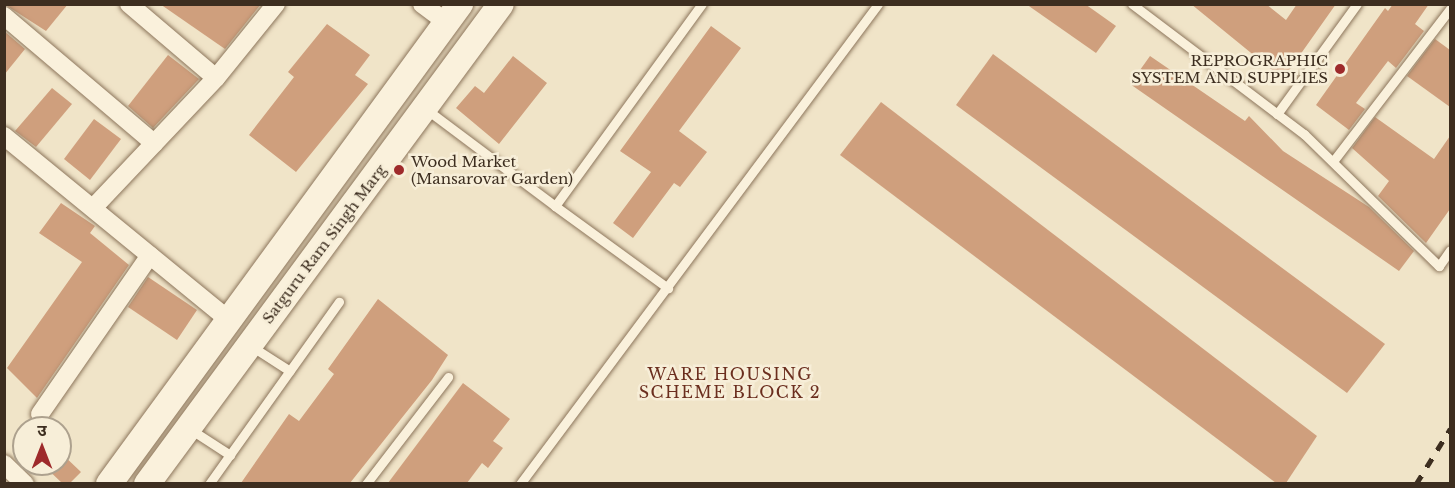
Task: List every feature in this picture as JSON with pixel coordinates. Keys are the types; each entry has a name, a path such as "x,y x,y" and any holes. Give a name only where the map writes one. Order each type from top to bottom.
{"main road":[{"name":"Satguru Ram Singh Marg","path":"147,483 501,4"},
{"name":"Satguru Ram Singh Marg","path":"109,483 453,14"}],"street":[{"path":"129,4 216,78"},
{"path":"93,208 216,78 276,4"},
{"path":"422,4 453,14"},
{"path":"4,16 154,143"},
{"path":"4,136 229,320"},
{"path":"40,414 150,255"},
{"path":"4,464 25,483"}],"lane":[{"path":"555,206 702,4"},
{"path":"520,483 668,288 878,4"},
{"path":"1132,4 1334,160 1439,266 1450,250"},
{"path":"1277,114 1357,4"},
{"path":"1334,160 1450,7"},
{"path":"424,108 668,288"},
{"path":"209,483 339,302"},
{"path":"249,345 290,371"},
{"path":"366,483 448,377"},
{"path":"188,427 230,455"}],"building":[{"path":"4,4 68,4 46,31"},
{"path":"160,4 261,4 225,49"},
{"path":"1026,4 1085,4 1116,26 1096,53"},
{"path":"1191,4 1266,4 1286,20 1297,4 1336,4 1283,79"},
{"path":"1393,4 1429,4 1415,24 1424,31 1396,68 1388,61 1356,103 1365,109 1349,130 1316,105 1385,8 1388,11"},
{"path":"327,24 370,55 355,75 368,84 296,172 249,135 294,77 288,72"},
{"path":"711,26 741,48 679,131 707,152 680,187 674,183 633,238 613,223 651,172 620,151"},
{"path":"4,31 25,49 4,75"},
{"path":"1435,39 1450,50 1450,107 1407,76"},
{"path":"993,54 1385,344 1347,393 956,105"},
{"path":"168,55 199,79 153,128 128,106"},
{"path":"513,56 547,83 499,144 456,108 475,86 484,93"},
{"path":"1150,56 1245,121 1249,116 1283,151 1369,207 1414,251 1399,271 1130,84"},
{"path":"52,88 72,104 36,147 15,131"},
{"path":"881,102 1317,436 1286,483 1276,483 840,155"},
{"path":"1375,117 1434,159 1450,136 1450,209 1426,243 1378,196 1389,181 1352,148"},
{"path":"94,119 121,139 90,180 64,159"},
{"path":"61,203 95,226 90,233 129,265 37,398 7,368 82,262 39,233"},
{"path":"148,277 197,310 177,340 128,307"},
{"path":"378,299 448,355 432,380 350,483 241,483 289,414 299,421 334,374 328,369"},
{"path":"463,383 510,419 493,441 503,448 488,468 482,463 467,483 388,483"},
{"path":"72,463 81,472 70,483 62,483 55,476 72,476"}],"railway":[{"path":"1416,484 1450,429"}],"place":[{"name":"REPROGRAPHIC SYSTEM AND SUPPLIES","path":"1340,69"},
{"name":"Wood Market (Mansarovar Garden)","path":"399,170"}],"district":[{"name":"WARE HOUSING SCHEME BLOCK 2","path":"730,383"}]}
